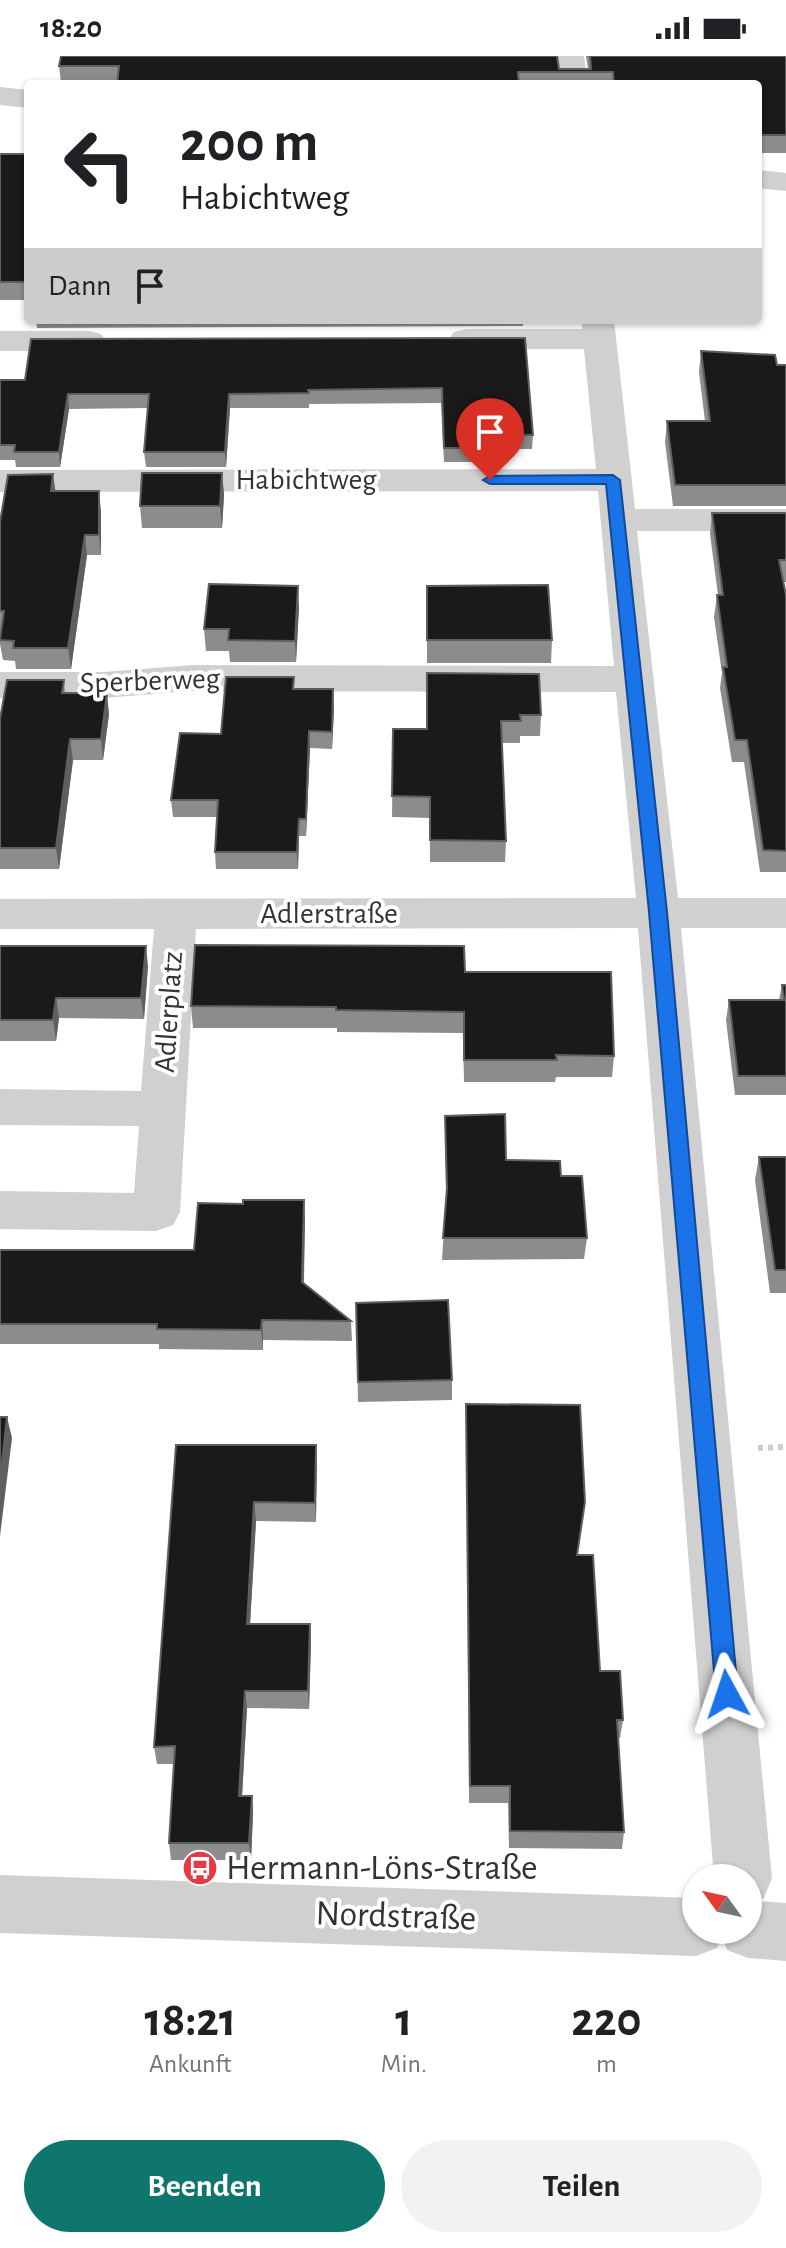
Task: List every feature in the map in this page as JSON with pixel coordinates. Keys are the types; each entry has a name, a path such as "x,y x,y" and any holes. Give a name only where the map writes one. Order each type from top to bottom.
{"street":[{"path":"570,56 573,80"},
{"path":"0,96 24,99"},
{"path":"762,179 786,182"},
{"path":"442,339 599,329 658,912 742,1864"},
{"path":"0,341 126,341"},
{"name":"Habichtweg","path":"0,481 615,500 786,520"},
{"name":"Sperberweg","path":"0,685 103,685 193,678 635,679"},
{"name":"Adlerstraße","path":"0,914 786,913"},
{"name":"Adlerplatz","path":"0,1210 156,1212 176,915"},
{"name":"Adlerplatz","path":"0,1107 162,1109"},
{"name":"Nordstraße","path":"0,1904 682,1927"},
{"path":"762,1930 786,1932"}],"building":[{"path":"61,56 557,56 559,69 591,69 590,56 786,56 786,135 762,135 762,80 614,80 613,72 518,72 519,80 117,80 119,66 59,66"},
{"path":"0,154 24,154 24,282 0,282"},
{"path":"525,338 533,435 503,435 504,448 444,448 442,388 229,394 225,452 144,452 149,394 68,394 59,452 14,452 15,445 0,445 0,380 25,380 31,339"},
{"path":"701,351 775,355 777,365 786,365 786,485 675,485 667,421 710,421"},
{"path":"142,473 222,473 220,506 140,506"},
{"path":"53,474 51,491 99,491 99,535 85,535 68,648 13,648 14,641 0,640 4,611 0,611 0,522 8,475"},
{"path":"712,513 786,513 786,560 779,560 786,595 786,851 763,850 747,740 735,740 723,667 727,667 717,595 723,595"},
{"path":"209,584 298,586 295,641 228,640 229,629 204,629"},
{"path":"548,585 552,640 427,640 427,586"},
{"path":"427,673 539,674 541,715 520,715 521,721 501,721 506,841 430,840 430,797 392,796 393,729 427,729"},
{"path":"226,677 294,677 293,689 333,689 332,732 309,731 306,819 299,819 297,852 215,852 218,800 171,800 180,733 221,734"},
{"path":"7,680 64,680 62,693 107,693 101,739 70,739 56,848 0,848 0,719"},
{"path":"195,945 464,946 465,972 611,972 614,1056 556,1055 557,1060 464,1060 464,1012 191,1006"},
{"path":"0,946 146,946 141,998 56,998 53,1020 0,1020"},
{"path":"782,985 786,985 786,1076 738,1076 729,1000 784,1000"},
{"path":"505,1114 506,1160 560,1161 561,1176 582,1176 587,1238 443,1238 447,1188 445,1116"},
{"path":"759,1157 786,1157 786,1270 775,1270"},
{"path":"243,1200 304,1200 302,1282 351,1321 262,1320 261,1330 157,1329 157,1324 0,1324 0,1250 194,1250 198,1203 243,1204"},
{"path":"448,1300 452,1380 358,1382 356,1303"},
{"path":"466,1404 580,1405 585,1502 577,1555 593,1555 600,1671 620,1671 623,1720 617,1720 624,1832 510,1831 510,1786 470,1786"},
{"path":"0,1417 7,1417 0,1480"},
{"path":"176,1445 316,1445 315,1503 254,1502 247,1624 310,1624 308,1691 245,1691 239,1796 252,1796 249,1843 169,1843 175,1746 154,1747"}],"place":[{"name":"Hermann-Löns-Straße","path":"200,1868"}],"route":[{"path":"490,480 613,480 658,912 727,1694"}]}
